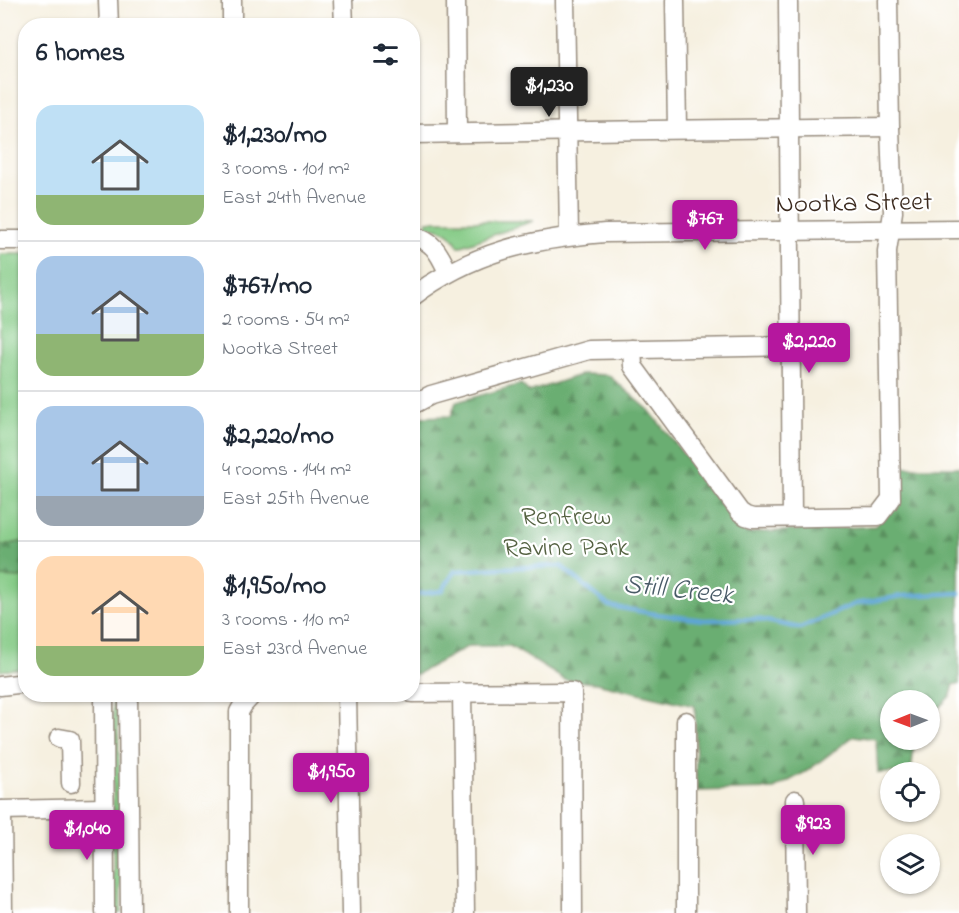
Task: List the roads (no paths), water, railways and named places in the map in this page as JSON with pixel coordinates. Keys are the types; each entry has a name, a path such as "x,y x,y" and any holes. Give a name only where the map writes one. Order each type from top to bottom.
{"street":[{"path":"108,0 109,18"},
{"path":"232,0 232,18"},
{"path":"343,0 344,18"},
{"path":"456,0 457,133"},
{"path":"565,0 569,236"},
{"path":"675,0 677,129"},
{"path":"788,0 792,517"},
{"path":"632,349 633,366 740,512 746,516 753,518 878,516 891,499 887,258 894,212 888,0"},
{"path":"420,134 890,127"},
{"name":"Nootka Street","path":"420,291 448,272 490,253 530,242 569,236 605,233 959,229"},
{"path":"420,239 427,241 436,250 448,272"},
{"path":"0,240 18,240"},
{"path":"420,401 589,350 791,346"},
{"path":"0,686 18,684"},
{"path":"462,692 465,913"},
{"path":"420,693 572,692 573,913"},
{"path":"104,702 105,913"},
{"path":"128,702 130,913"},
{"path":"239,913 239,712 246,702"},
{"path":"347,702 351,913"},
{"path":"686,913 687,721"},
{"path":"59,738 70,740 71,783"},
{"path":"795,800 796,913"},
{"path":"3,913 1,810 104,808"}],"waterway":[{"name":"Still Creek","path":"420,594 442,591 455,571 561,566 609,606 703,620 757,619 800,628 855,604 902,596 959,593"}],"park label":[{"name":"Renfrew Ravine Park","path":"566,532"}]}
